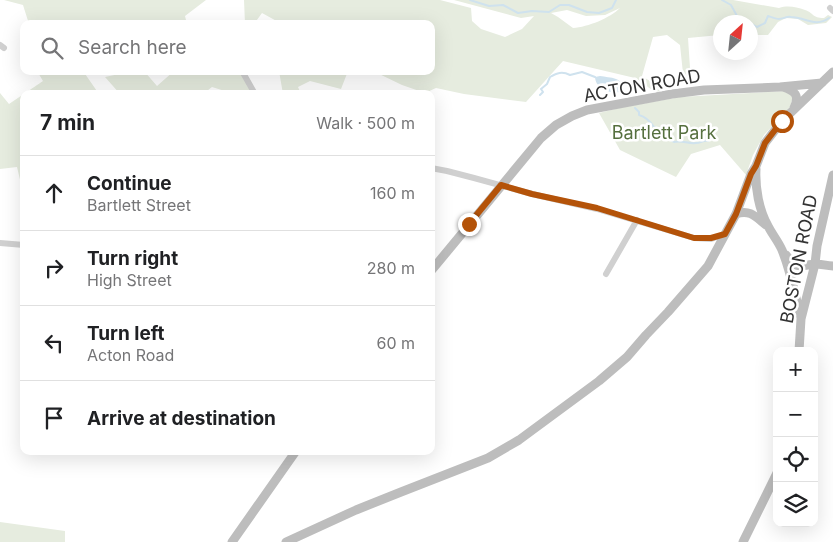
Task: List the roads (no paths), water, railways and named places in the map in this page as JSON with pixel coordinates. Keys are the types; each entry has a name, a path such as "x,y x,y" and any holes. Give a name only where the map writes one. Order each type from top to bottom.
{"main road":[{"path":"286,542 392,495 488,458 519,440 599,381 627,356 708,266 736,214 765,143 792,111 833,72"},
{"name":"ACTON ROAD","path":"435,266 541,138 556,125 572,116 587,110 672,94 704,90 780,87 822,83"},
{"path":"780,87 790,89 796,95 797,102 792,111"},
{"path":"756,166 757,194 765,219 790,261 799,266 815,264 833,266"},
{"name":"BOSTON ROAD","path":"799,347 801,318 815,264 817,246 833,175"},
{"path":"736,214 749,213 768,226"},
{"path":"799,266 811,258 817,246"},
{"path":"781,248 791,274 801,318"},
{"path":"232,542 293,455"},
{"path":"742,542 773,481"}],"street":[{"path":"244,75 253,90"},
{"path":"435,169 532,194 597,208 694,238 711,238 725,234"},
{"path":"606,274 637,220"},
{"path":"0,243 20,245"}],"water":[{"path":"600,76 618,80 624,88 622,91 614,92 602,88 595,79 595,77"}],"waterway":[{"path":"470,0 489,6 503,5 518,13 532,11 549,12 560,5 569,5 587,12 599,13 612,8 616,0"},
{"path":"722,0 731,5 736,15"},
{"path":"758,26 765,23 768,16 779,19 796,17 815,22 824,21 829,18"},
{"path":"540,95 543,92 541,89 547,84 550,77 557,74 564,73 570,75 582,72 595,77"},
{"path":"635,108 639,115 648,120 654,127 660,129 674,142 696,143 708,141 712,138 716,139"}],"park label":[{"name":"Bartlett Park","path":"664,133"}]}
